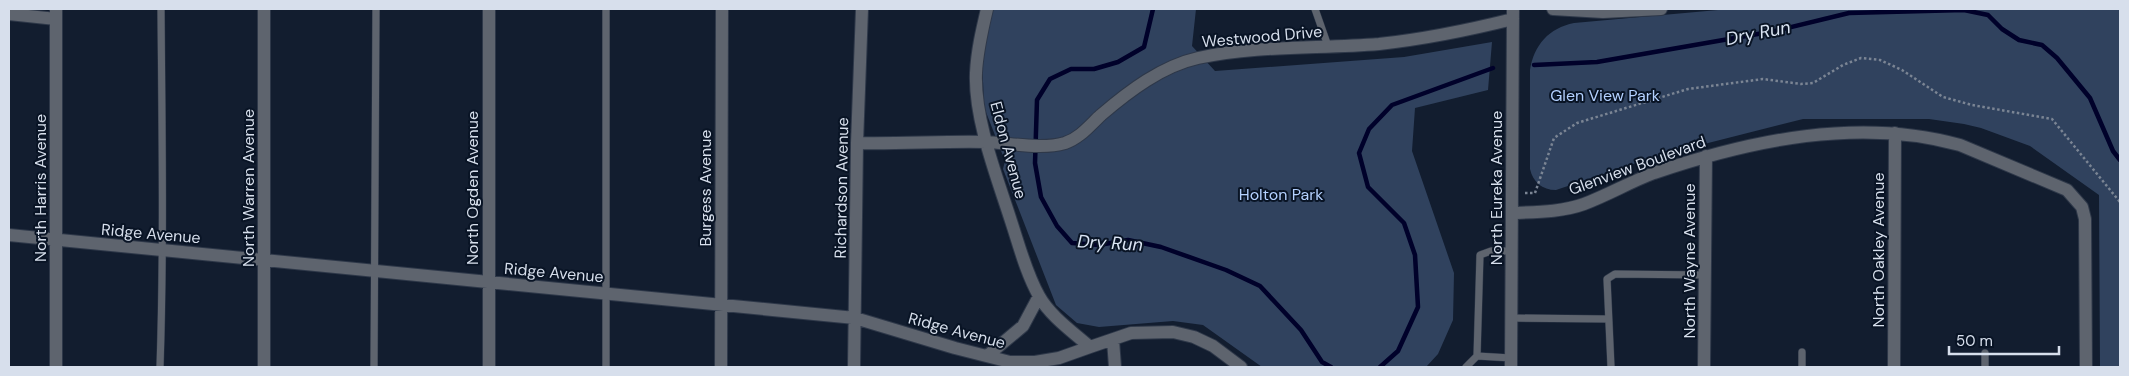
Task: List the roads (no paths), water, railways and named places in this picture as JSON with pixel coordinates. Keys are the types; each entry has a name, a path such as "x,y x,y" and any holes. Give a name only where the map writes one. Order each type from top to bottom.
{"street":[{"name":"North Warren Avenue","path":"264,9 264,367"},
{"name":"North Ogden Avenue","path":"489,9 489,367"},
{"name":"Burgess Avenue","path":"721,367 722,9"},
{"name":"Richardson Avenue","path":"854,367 857,143 862,9"},
{"name":"Eldon Avenue","path":"986,9 979,39 976,74 977,96 987,142 1023,257 1039,296 1049,309 1090,347"},
{"path":"1553,9 1603,12 1661,9"},
{"path":"9,14 56,14"},
{"name":"North Harris Avenue","path":"56,14 56,367"},
{"name":"Westwood Drive","path":"857,143 987,142 1048,145 1066,142 1081,134 1102,114 1160,71 1189,60 1220,53 1379,44 1456,33 1513,14"},
{"name":"North Eureka Avenue","path":"1511,362 1514,194 1513,14"},
{"name":"Glenview Boulevard","path":"1513,213 1555,210 1583,204 1638,179 1706,156 1794,137 1852,133 1895,133 1960,145 2067,190 2082,207 2085,219 2086,367"},
{"name":"North Oakley Avenue","path":"1894,367 1895,133"},
{"name":"North Wayne Avenue","path":"1704,367 1706,156"},
{"name":"Ridge Avenue","path":"9,235 855,318 1010,362 1035,362 1059,358 1090,347"},
{"path":"987,356 1023,326 1039,296"},
{"path":"1090,347 1131,333 1173,332 1194,337 1213,346 1241,367"},
{"path":"1113,340 1115,367"}],"lane":[{"path":"160,367 164,250 161,172 161,9"},
{"path":"374,367 376,9"},
{"path":"606,9 606,367"},
{"path":"1315,9 1328,46"},
{"path":"1466,367 1477,356 1480,255 1491,251 1512,251"},
{"path":"1611,367 1607,279 1615,274 1705,275"},
{"path":"1512,318 1608,319"},
{"path":"1802,352 1802,367"},
{"path":"1985,353 1985,367"},
{"path":"1477,356 1511,362"}],"waterway":[{"name":"Dry Run","path":"1153,9 1144,47 1118,62 1094,69 1071,69 1050,79 1037,100 1035,163 1041,197 1057,226 1072,243 1099,245 1128,240 1161,247 1226,270 1260,286 1301,330 1322,362 1331,367"},
{"name":"Dry Run","path":"1534,65 1597,62 1775,31 1849,13 1964,10 1988,15 2002,29 2019,40 2042,45 2057,58 2090,98 2113,151 2120,160"},
{"name":"Dry Run","path":"1380,367 1398,351 1418,307 1415,255 1404,223 1368,187 1359,153 1369,129 1392,105 1493,68"}],"park label":[{"name":"Glen View Park","path":"1605,95"},
{"name":"Holton Park","path":"1281,194"}]}
